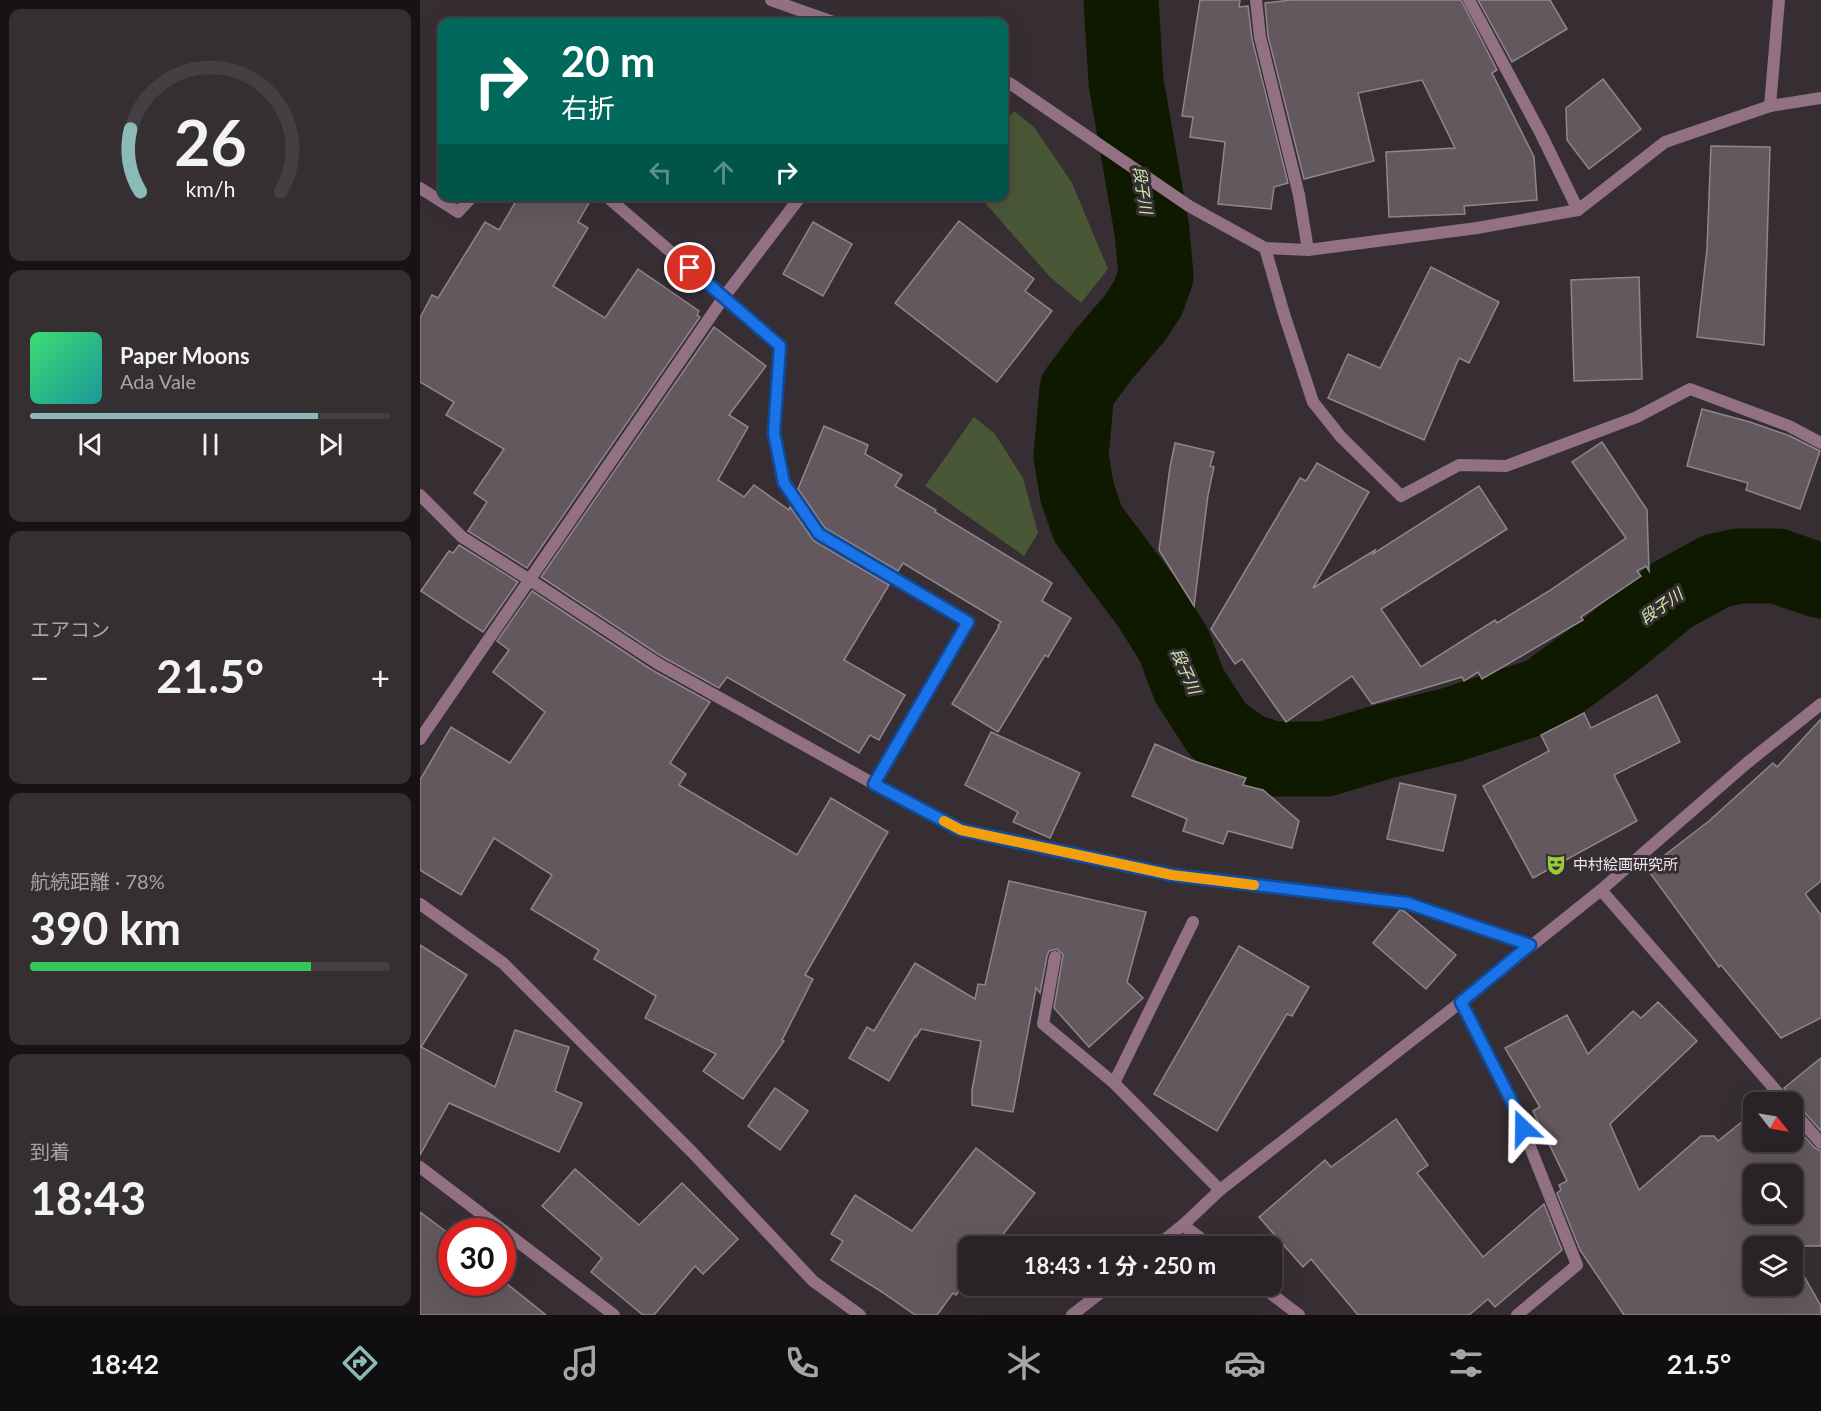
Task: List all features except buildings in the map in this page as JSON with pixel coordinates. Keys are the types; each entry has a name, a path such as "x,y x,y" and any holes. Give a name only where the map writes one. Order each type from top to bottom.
{"street":[{"path":"771,0 822,18"},
{"path":"1256,0 1260,37 1299,195 1308,250"},
{"path":"1469,0 1578,210"},
{"path":"1770,106 1779,0"},
{"path":"1008,83 1189,206 1265,248 1308,250 1477,228 1578,210 1665,142 1770,106 1821,98"},
{"path":"420,188 438,199"},
{"path":"441,201 458,212 468,201"},
{"path":"612,201 780,346 774,433 784,483 819,534 968,622 874,784"},
{"path":"420,739 724,297 797,201"},
{"path":"1265,248 1313,402 1341,436 1401,496 1459,465 1506,466 1517,462 1637,417 1690,388 1789,426 1821,443"},
{"path":"420,495 462,537 657,663 961,830 1172,875 1407,903 1530,945"},
{"path":"1169,1236 1220,1190 1601,890 1747,763 1821,704"},
{"path":"1601,890 1777,1092"},
{"path":"420,904 503,963 693,1153 813,1281 860,1315"},
{"path":"1114,1083 1193,922"},
{"path":"1055,957 1042,1024 1114,1083 1220,1190"},
{"path":"1461,1002 1515,1108 1577,1265 1517,1315"},
{"path":"1803,1123 1821,1143"},
{"path":"420,1167 614,1315"},
{"path":"1183,1225 1198,1236"},
{"path":"1072,1315 1096,1296"},
{"path":"1274,1296 1299,1315"}],"green space":[{"path":"1014,111 1034,127 1072,183 1108,269 1081,303 1049,276 983,201 1008,201 1008,118"},
{"path":"974,417 995,434 1023,478 1038,533 1024,556 925,486"}],"waterway":[{"name":"段子川","path":"1121,0 1126,82 1152,231 1156,276 1148,298 1135,318 1077,390 1071,456 1077,492 1088,524 1149,605 1174,645 1189,685 1218,730 1246,750 1272,759 1325,759 1451,725 1543,695 1607,648 1672,595 1716,571 1739,566 1777,566 1821,581"}],"slow traffic":[{"path":"944,821 961,830 1172,875 1254,885"}],"place":[{"name":"中村絵画研究所","path":"1556,865"}],"route":[{"path":"690,268 780,346 774,433 784,483 819,534 968,622 874,784 961,830 1172,875 1407,903 1530,945 1461,1002 1523,1128"}]}
